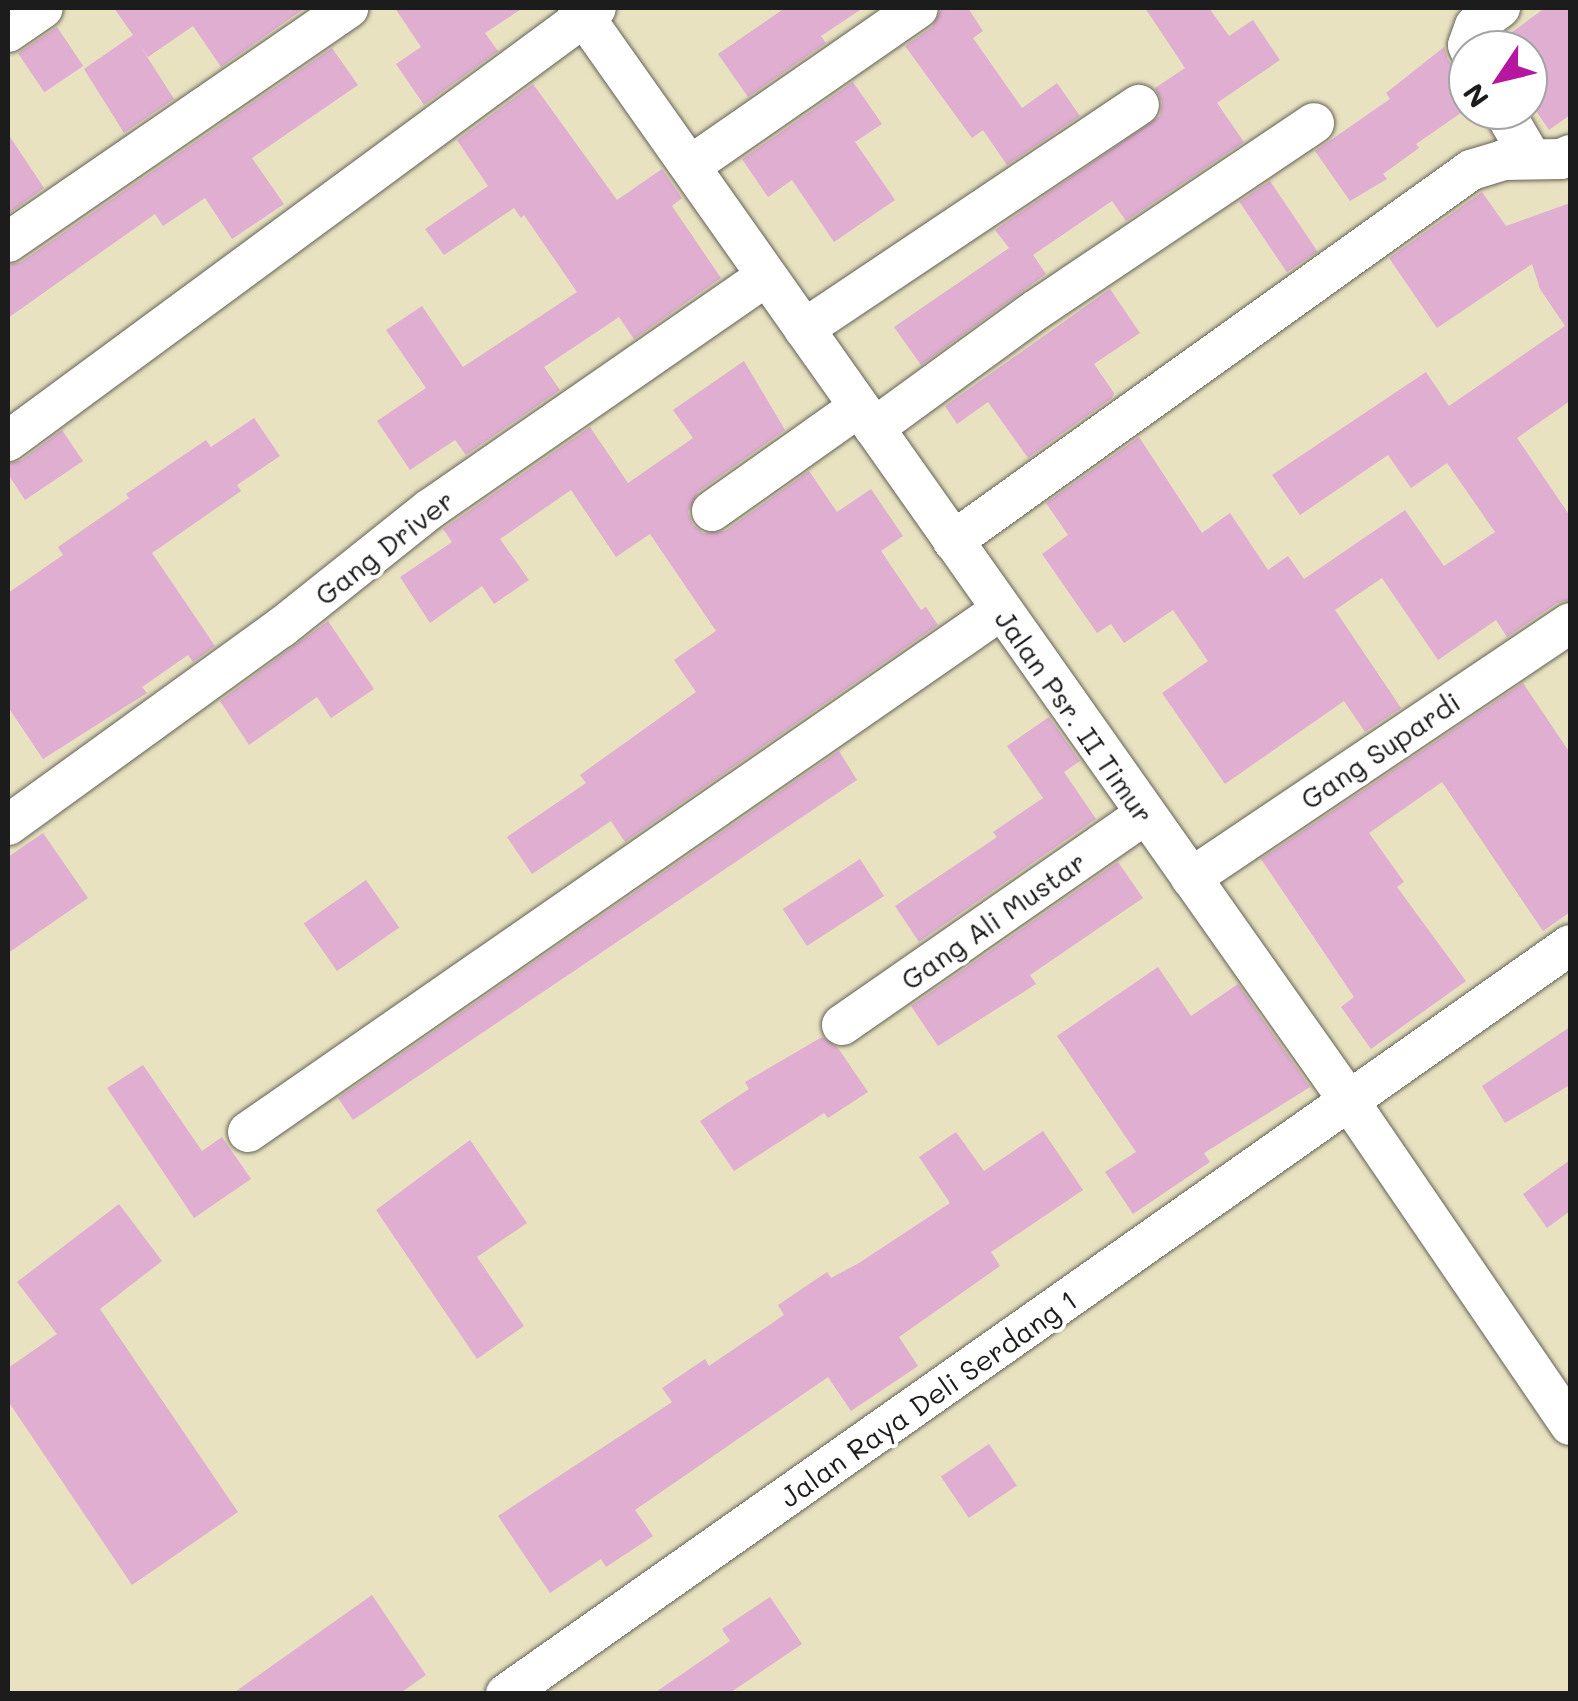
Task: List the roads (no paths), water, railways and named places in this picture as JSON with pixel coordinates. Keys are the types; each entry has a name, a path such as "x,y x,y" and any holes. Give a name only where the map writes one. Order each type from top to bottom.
{"street":[{"path":"8,32 44,8"},
{"path":"8,242 348,8"},
{"path":"690,166 918,8"},
{"path":"1474,30 1500,8"},
{"path":"8,441 586,10"},
{"name":"Jalan Psr. II Timur","path":"586,10 766,276 1350,1101 1570,1424"},
{"path":"804,329 1139,105"},
{"path":"712,511 1036,310 1314,123"},
{"path":"1515,130 1531,158"},
{"path":"952,542 1472,170 1503,160 1561,159 1570,154"},
{"name":"Gang Driver","path":"8,825 282,627 430,509 766,276"},
{"path":"248,1132 1001,610"},
{"name":"Gang Supardi","path":"1191,878 1570,624"},
{"name":"Gang Ali Mustar","path":"842,1025 1144,815"},
{"name":"Jalan Raya Deli Serdang 1","path":"506,1694 1570,944"}]}
